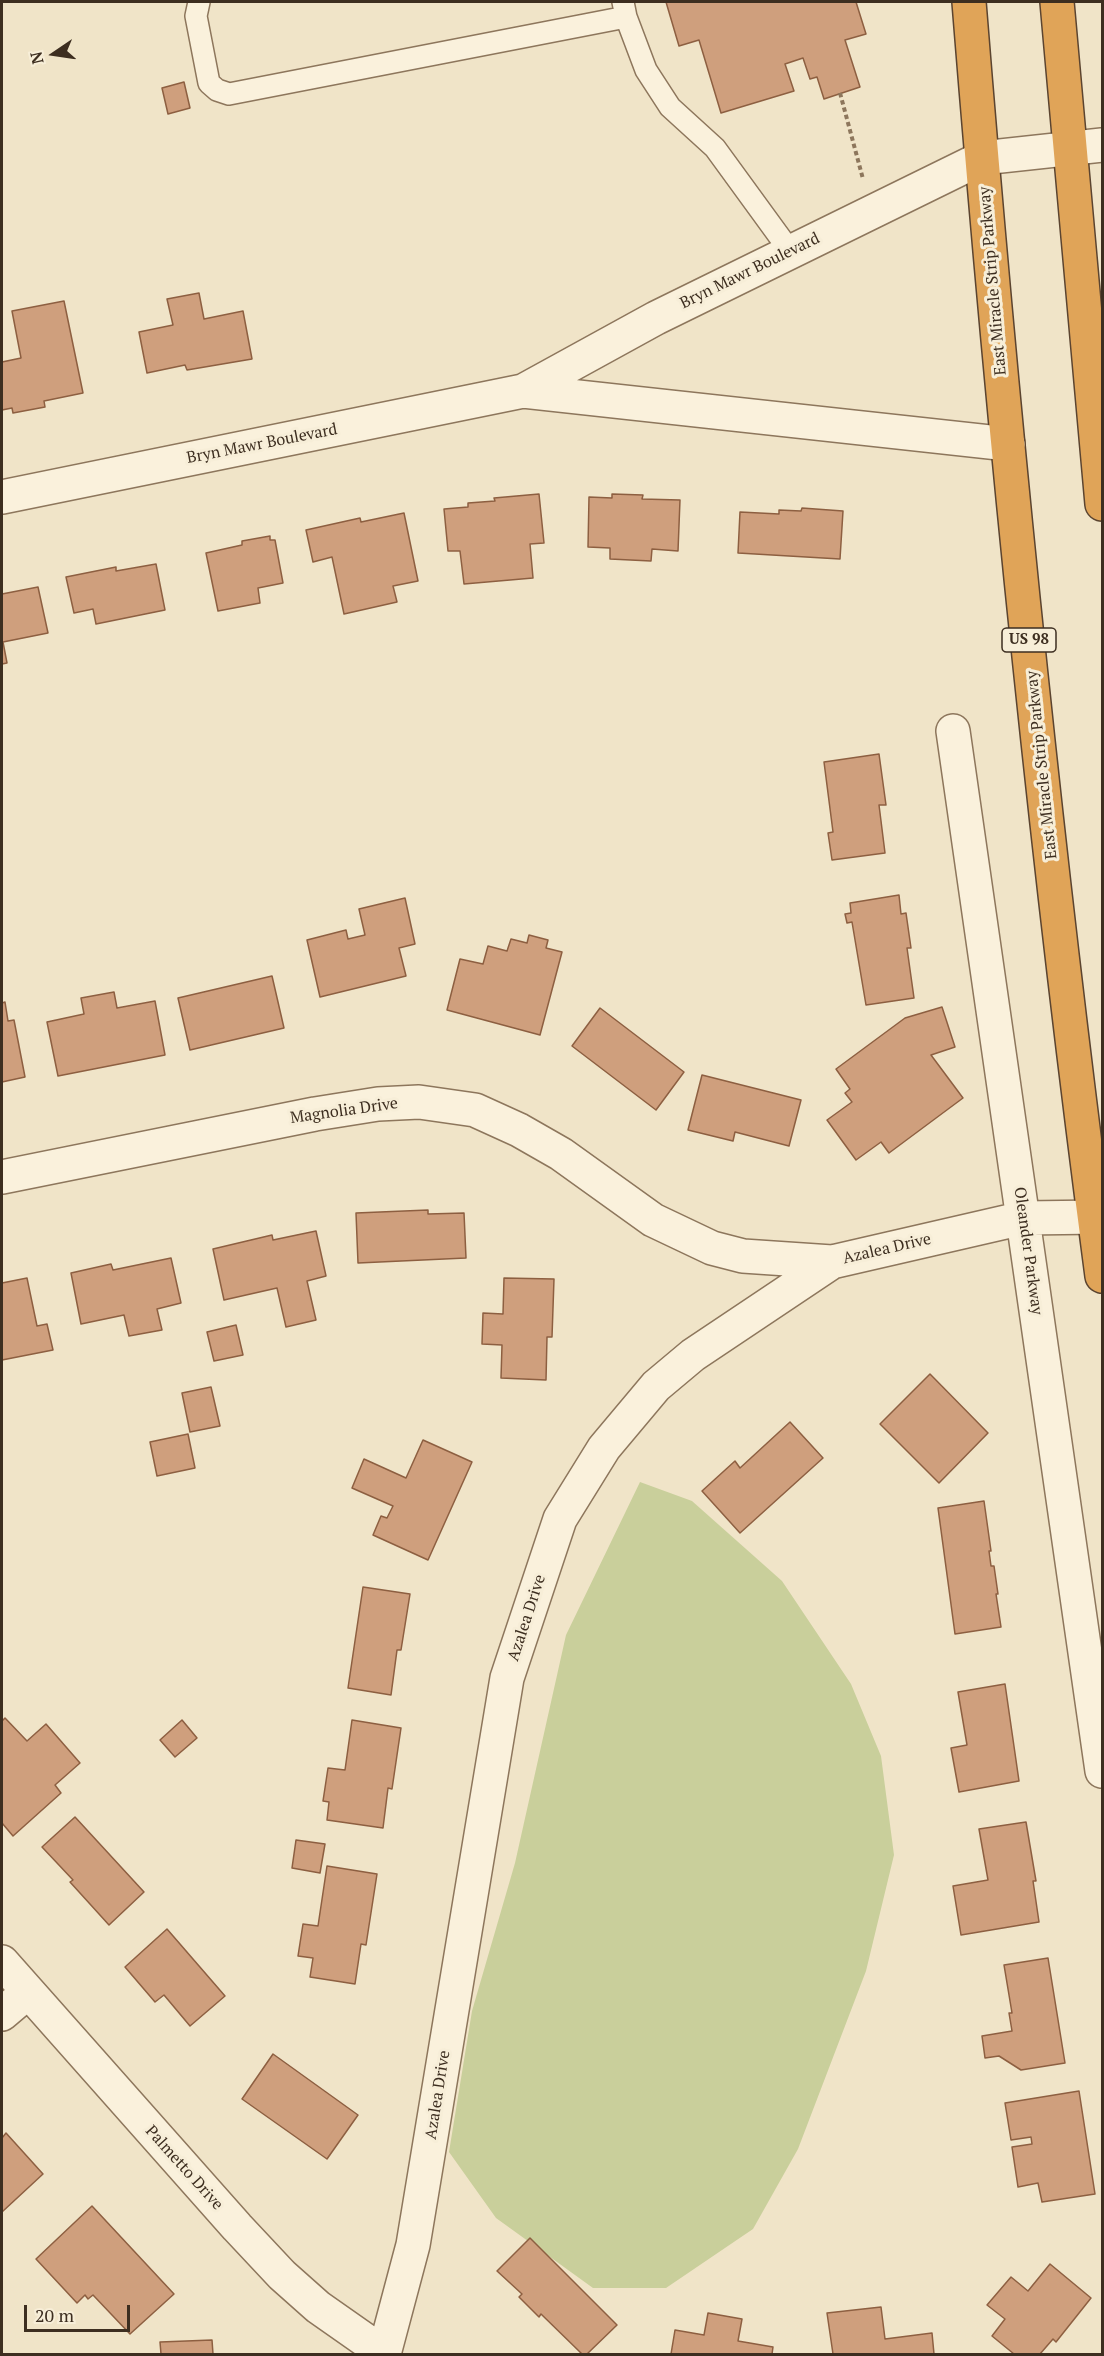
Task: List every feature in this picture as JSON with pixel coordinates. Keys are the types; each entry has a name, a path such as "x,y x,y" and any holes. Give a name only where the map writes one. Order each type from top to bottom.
{"highway":[{"name":"East Miracle Strip Parkway","path":"969,2 1008,444 1047,819 1099,1217 1102,1276"},
{"path":"1057,2 1070,148 1095,358 1102,504"}],"street":[{"name":"Bryn Mawr Boulevard","path":"2,497 523,391 656,318 982,158 1102,145"},
{"name":"Bryn Mawr Boulevard","path":"523,391 1008,444"},
{"name":"Oleander Parkway","path":"953,731 1102,1771"},
{"name":"Magnolia Drive","path":"2,1177 315,1114 378,1104 419,1102 475,1110 519,1130 561,1154 654,1220 712,1248 743,1256 832,1262"},
{"name":"Azalea Drive","path":"384,2354 413,2245 507,1678 560,1520 604,1448 656,1386 693,1355 832,1262 1023,1218 1099,1217"},
{"name":"Palmetto Drive","path":"2,1962 237,2228 282,2275 318,2307 384,2354"},
{"path":"2,2014 28,1992"}],"lane":[{"path":"199,2 196,16 209,83 217,90 229,94 624,9 646,70 670,107 715,148 790,251"}],"path":[{"path":"840,93 871,211"}],"green space":[{"path":"640,1482 692,1501 782,1581 851,1684 881,1756 894,1855 866,1971 798,2149 753,2229 666,2288 593,2288 496,2218 449,2152 472,2011 515,1863 566,1635"}],"building":[{"path":"666,2 856,2 866,34 845,40 860,87 824,99 817,77 810,79 803,58 785,64 794,91 721,113 699,40 679,46"},
{"path":"184,82 190,108 168,114 162,88"},
{"path":"199,293 204,319 243,311 252,359 187,370 185,365 147,373 139,332 173,325 167,299"},
{"path":"64,301 83,393 44,401 45,407 13,413 12,408 2,410 2,362 21,358 12,311"},
{"path":"539,494 544,543 530,544 533,578 464,584 460,551 448,551 444,509 468,507 468,503 495,501 494,498"},
{"path":"612,494 643,495 642,499 680,500 678,551 652,549 651,561 610,559 610,548 588,547 589,497 612,498"},
{"path":"802,508 843,511 840,559 738,553 740,512 779,514 779,510 801,511"},
{"path":"404,513 418,581 393,586 397,602 344,614 332,557 313,562 306,530 360,518 361,522"},
{"path":"270,536 270,540 275,540 283,583 258,588 260,603 218,611 206,553 242,545 242,541"},
{"path":"156,564 165,610 96,624 93,609 74,613 66,577 116,567 116,571"},
{"path":"38,587 48,633 3,642 7,663 2,664 2,594"},
{"path":"879,754 886,805 879,805 885,853 832,860 828,833 833,832 824,762"},
{"path":"899,895 901,914 906,913 911,948 907,948 914,998 866,1005 852,922 847,923 845,914 851,913 850,903"},
{"path":"405,898 415,944 399,948 406,976 320,997 307,940 346,930 348,939 365,935 359,909"},
{"path":"529,935 548,940 546,948 562,952 540,1035 447,1010 460,959 483,964 488,946 507,951 511,939 527,943"},
{"path":"272,976 284,1028 190,1050 178,998"},
{"path":"114,992 117,1008 155,1001 165,1055 58,1076 47,1022 84,1014 81,998"},
{"path":"5,1002 8,1021 14,1020 25,1077 2,1082 2,1003"},
{"path":"942,1007 955,1047 931,1055 963,1098 889,1153 881,1142 856,1160 827,1120 852,1102 845,1093 850,1089 836,1069 905,1018"},
{"path":"600,1008 684,1072 656,1110 572,1046"},
{"path":"702,1075 801,1100 789,1146 735,1132 733,1141 688,1130"},
{"path":"428,1210 428,1214 464,1213 466,1258 358,1263 356,1213"},
{"path":"316,1231 326,1276 307,1281 316,1320 286,1327 277,1288 224,1300 213,1249 272,1235 273,1240"},
{"path":"171,1258 181,1303 157,1309 162,1330 129,1336 124,1315 81,1324 71,1273 111,1264 113,1270"},
{"path":"27,1278 37,1326 47,1324 53,1350 2,1360 2,1283"},
{"path":"504,1278 554,1279 552,1337 547,1337 546,1380 501,1378 502,1345 482,1344 483,1313 503,1314"},
{"path":"236,1325 243,1355 214,1361 207,1332"},
{"path":"930,1374 988,1433 939,1483 880,1424"},
{"path":"211,1387 220,1426 190,1432 182,1393"},
{"path":"790,1422 823,1458 740,1533 702,1491 735,1461 740,1468"},
{"path":"188,1434 195,1468 157,1476 150,1442"},
{"path":"423,1440 472,1462 428,1560 373,1535 381,1516 387,1518 393,1506 352,1488 364,1459 406,1478"},
{"path":"984,1501 1001,1627 955,1634 938,1508"},
{"path":"363,1587 410,1594 401,1650 397,1650 391,1695 348,1688"},
{"path":"1005,1684 1019,1781 959,1792 951,1748 967,1745 958,1692"},
{"path":"5,1718 27,1741 46,1724 80,1763 55,1785 61,1793 13,1836 2,1823 2,1721"},
{"path":"182,1720 197,1738 175,1757 160,1740"},
{"path":"352,1720 401,1728 392,1789 388,1788 383,1828 327,1820 329,1802 323,1801 328,1768 345,1770"},
{"path":"75,1817 144,1892 109,1925 70,1882 73,1880 42,1847"},
{"path":"1026,1822 1036,1881 1033,1881 1039,1922 961,1935 953,1886 988,1880 979,1829"},
{"path":"296,1840 325,1844 320,1873 292,1868"},
{"path":"327,1866 377,1874 366,1945 361,1944 355,1984 310,1977 313,1958 298,1956 303,1924 318,1926"},
{"path":"167,1929 225,1996 190,2026 164,1995 155,2002 125,1967"},
{"path":"1048,1958 1065,2063 1021,2070 999,2056 985,2058 982,2036 1012,2031 1009,2013 1012,2013 1004,1965"},
{"path":"273,2054 358,2115 327,2159 242,2099"},
{"path":"1079,2091 1095,2194 1042,2202 1038,2183 1018,2187 1012,2147 1032,2144 1031,2137 1011,2140 1005,2103"},
{"path":"6,2133 43,2174 2,2212 2,2138"},
{"path":"92,2206 174,2294 130,2334 93,2295 88,2299 85,2295 77,2303 36,2259"},
{"path":"530,2238 617,2325 587,2354 582,2354 541,2314 539,2317 519,2297 522,2294 497,2271"},
{"path":"1050,2264 1091,2298 1056,2342 1053,2339 1040,2354 1014,2354 992,2336 1005,2319 987,2305 1011,2277 1028,2291"},
{"path":"881,2307 885,2339 932,2333 934,2354 833,2354 827,2313"},
{"path":"708,2313 742,2319 738,2341 773,2347 772,2354 671,2354 675,2330 704,2335"},
{"path":"212,2340 213,2354 161,2354 160,2342"}]}
